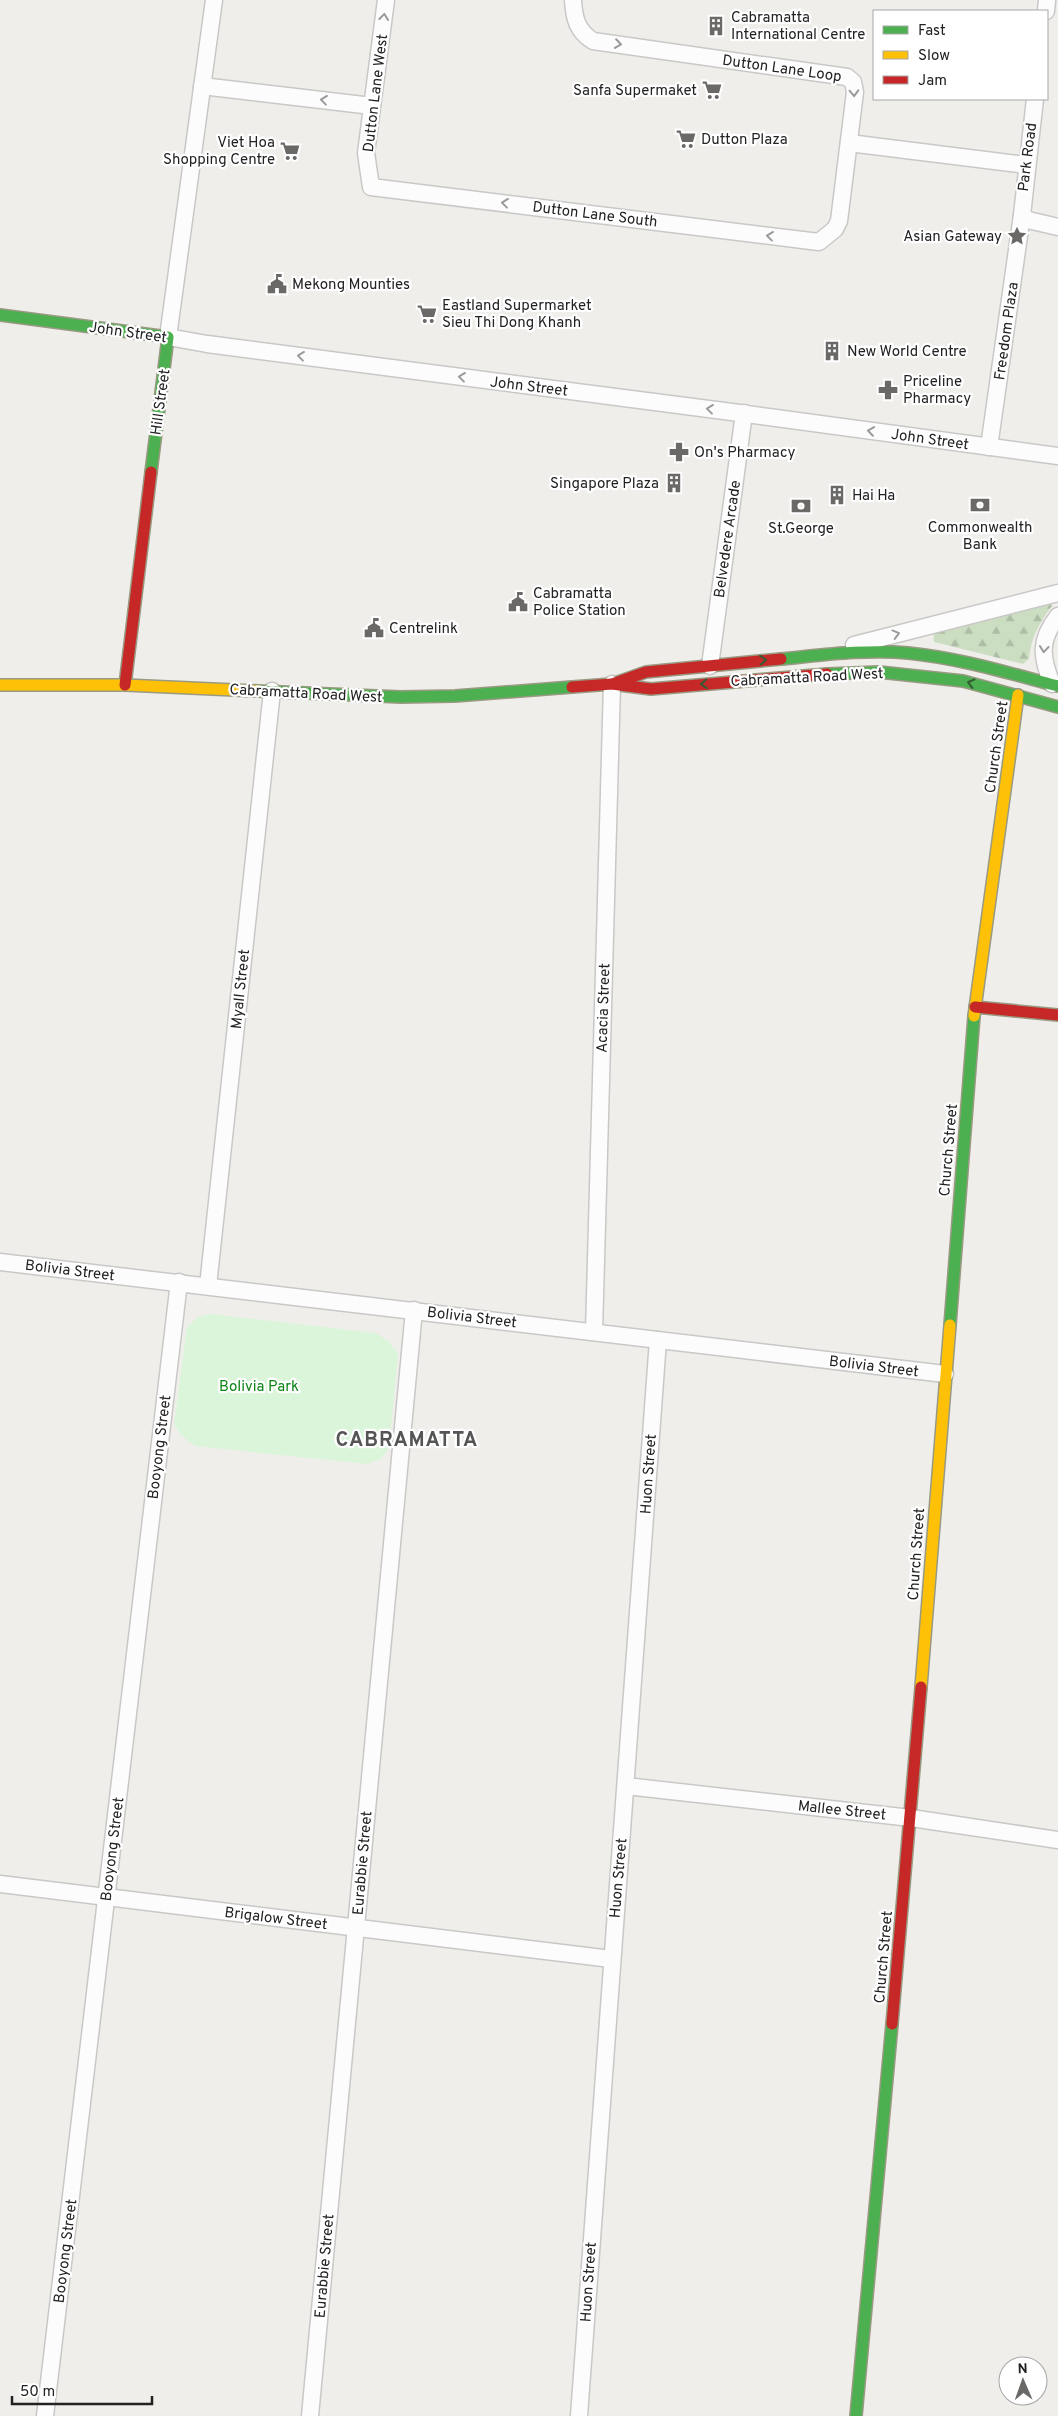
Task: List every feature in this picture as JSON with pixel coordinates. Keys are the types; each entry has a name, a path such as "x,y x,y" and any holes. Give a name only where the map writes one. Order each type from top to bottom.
{"street":[{"name":"Hill Street","path":"125,685 168,337 214,0"},
{"name":"Dutton Lane West","path":"371,187 366,153 386,0"},
{"name":"Dutton Lane Loop","path":"573,0 577,25 584,35 593,41 847,77 853,82 855,92 850,143 839,221 835,229 819,242"},
{"path":"202,86 372,106"},
{"name":"Park Road","path":"1022,215 1034,100"},
{"path":"850,143 1026,165"},
{"name":"Dutton Lane South","path":"371,187 819,242"},
{"path":"1022,215 1028,220 1058,227"},
{"name":"Freedom Plaza","path":"990,447 1022,215"},
{"name":"John Street","path":"0,315 1058,456"},
{"name":"Belvedere Arcade","path":"710,666 744,413"},
{"name":"Cabramatta Road West","path":"798,657 1058,592"},
{"name":"Cabramatta Road West","path":"1055,685 1043,657 1044,643 1048,630 1058,616"},
{"name":"Cabramatta Road West","path":"612,684 641,672 859,652 907,653 958,660 1055,685"},
{"name":"Cabramatta Road West","path":"0,685 125,685 401,697 455,696 612,684 642,689 819,674 890,672 962,681 1058,707"},
{"name":"Acacia Street","path":"594,1332 612,684"},
{"name":"Myall Street","path":"208,1286 272,691"},
{"name":"Church Street","path":"856,2416 911,1818 945,1374 976,1007 1018,695"},
{"path":"976,1007 1058,1015"},
{"name":"Bolivia Street","path":"0,1262 945,1374"},
{"name":"Booyong Street","path":"45,2416 180,1282"},
{"name":"Eurabbie Street","path":"310,2416 414,1310"},
{"name":"Huon Street","path":"579,2416 611,1959 626,1786 658,1340"},
{"name":"Mallee Street","path":"626,1786 911,1818 1058,1840"},
{"name":"Brigalow Street","path":"0,1884 611,1959"}],"green space":[{"path":"1048,599 1052,606 1036,631 1029,659 1023,664 934,642 933,629"},
{"name":"Bolivia Park","path":"210,1314 376,1333 388,1341 398,1353 389,1448 381,1459 367,1464 195,1446 181,1435 174,1424 187,1327 198,1317"}],"traffic: fast":[{"path":"0,315 168,337 151,472"},
{"path":"781,659 860,652 908,653 965,662 1058,686"},
{"path":"827,674 879,672 963,681 1058,707"},
{"path":"258,691 401,697 455,696 572,687"},
{"path":"950,1325 974,1016"},
{"path":"856,2416 892,2024"}],"traffic: slow":[{"path":"0,685 125,685 258,691"},
{"path":"974,1016 1018,695"},
{"path":"921,1687 950,1325"}],"traffic: jam":[{"path":"125,685 151,472"},
{"path":"615,683 646,672 781,659"},
{"path":"572,687 612,684 651,689 827,674"},
{"path":"975,1007 1058,1015"},
{"path":"892,2024 921,1687"}],"place":[{"name":"Cabramatta International Centre","path":"716,26"},
{"name":"Sanfa Supermaket","path":"712,90"},
{"name":"Dutton Plaza","path":"686,139"},
{"name":"Viet Hoa Shopping Centre","path":"290,151"},
{"name":"Asian Gateway","path":"1017,236"},
{"name":"Mekong Mounties","path":"277,284"},
{"name":"Eastland Supermarket Sieu Thi Dong Khanh","path":"427,314"},
{"name":"New World Centre","path":"832,351"},
{"name":"Priceline Pharmacy","path":"888,390"},
{"name":"On's Pharmacy","path":"679,452"},
{"name":"Singapore Plaza","path":"674,483"},
{"name":"Hai Ha","path":"837,495"},
{"name":"Commonwealth Bank","path":"980,505"},
{"name":"St.George","path":"801,506"},
{"name":"Cabramatta Police Station","path":"518,602"},
{"name":"Centrelink","path":"374,628"}],"district":[{"name":"CABRAMATTA","path":"407,1439"}]}
